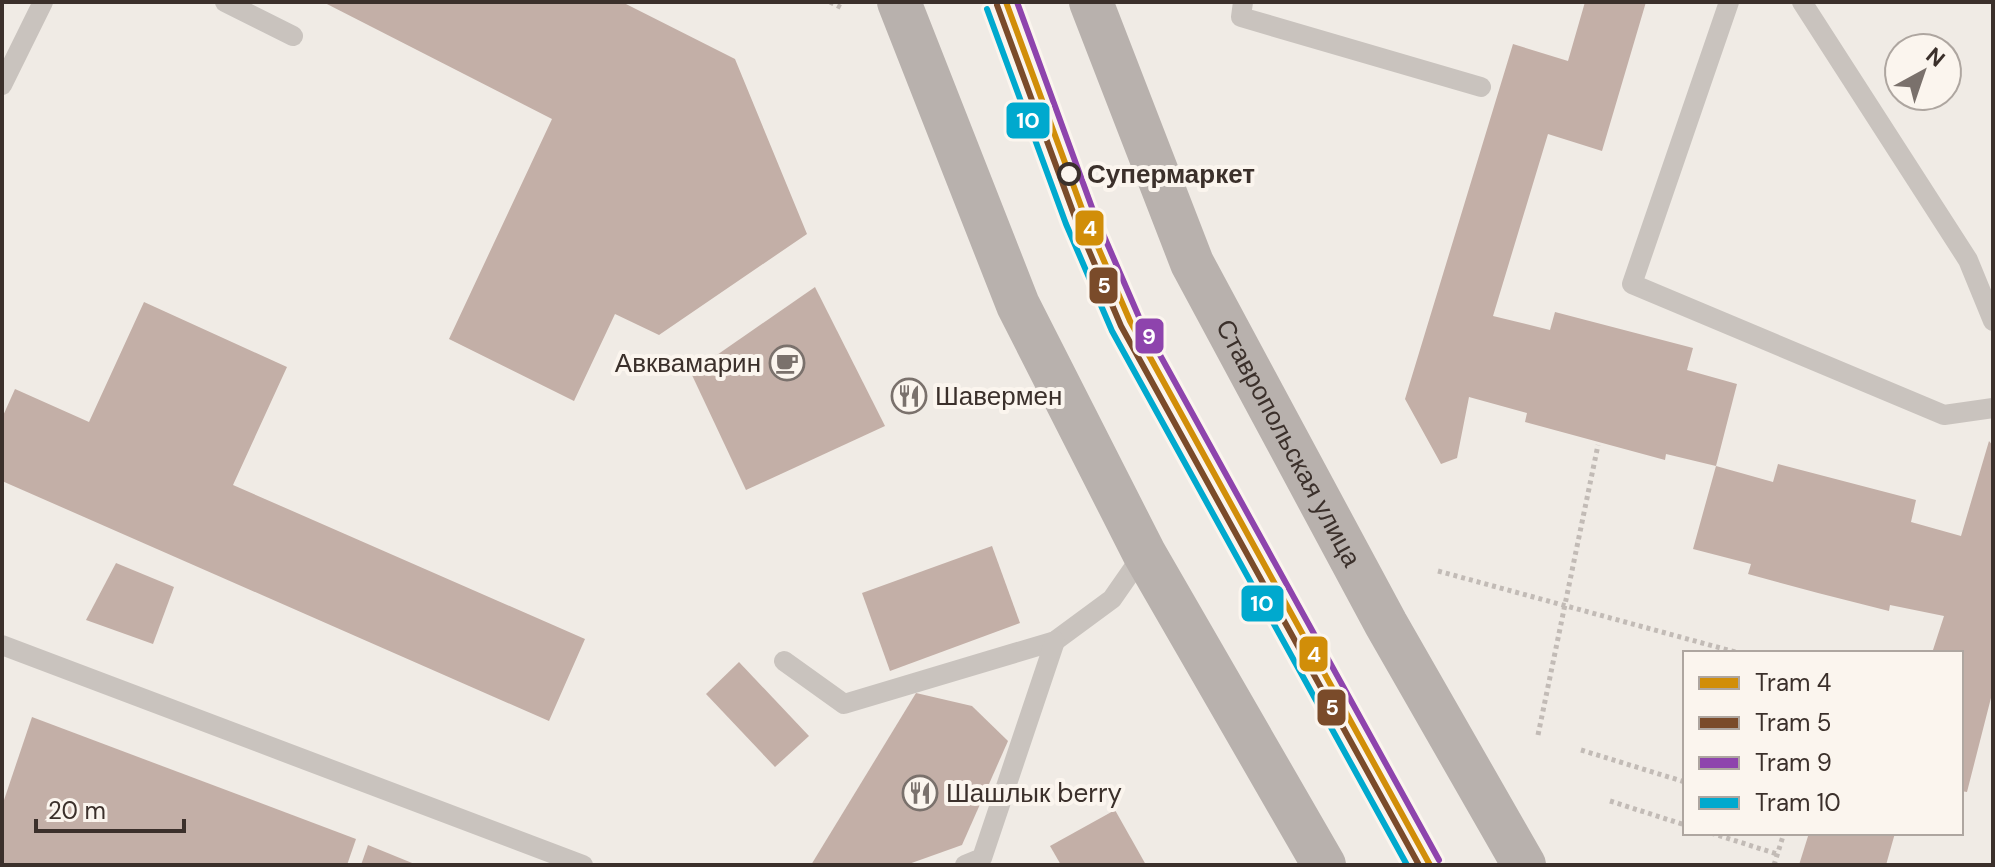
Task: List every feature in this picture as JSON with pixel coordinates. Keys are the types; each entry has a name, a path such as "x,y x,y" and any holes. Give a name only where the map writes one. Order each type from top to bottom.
{"main road":[{"path":"899,2 1018,305 1144,553 1324,865"},
{"name":"Ставропольская улица","path":"1091,2 1192,263 1386,624 1524,865"}],"lane":[{"path":"2,85 43,2"},
{"path":"225,2 293,36"},
{"path":"1243,2 1241,17 1481,87"},
{"path":"1729,2 1632,284 1944,415 1993,408"},
{"path":"1802,2 1968,260 1993,321"},
{"path":"784,661 844,704 1055,641 1112,599 1144,553"},
{"path":"965,865 982,858 1055,641"},
{"path":"2,645 583,865"}],"path":[{"path":"830,2 842,8"},
{"path":"1538,735 1598,445"},
{"path":"1438,571 1731,651"},
{"path":"1581,750 1683,781"},
{"path":"1610,801 1683,824"},
{"path":"1717,835 1777,854"},
{"path":"1774,865 1783,835"}],"building":[{"path":"323,2 622,2 735,59 807,234 659,335 615,314 574,401 449,339 552,119"},
{"path":"1585,2 1646,2 1602,151 1548,134 1493,316 1550,330 1555,312 1693,348 1687,370 1737,384 1716,466 1666,454 1665,460 1525,422 1527,413 1469,397 1457,458 1441,464 1405,399 1513,44 1568,61"},
{"path":"815,287 885,426 746,490 691,373"},
{"path":"144,302 287,367 233,485 585,639 549,721 2,481 2,418 15,389 89,422"},
{"path":"1989,441 1993,446 1993,690 1967,792 1963,791 1963,651 1933,651 1944,616 1890,605 1889,611 1818,593 1748,574 1751,564 1693,549 1716,466 1773,482 1778,464 1916,500 1911,522 1961,536"},
{"path":"992,546 1020,623 890,671 862,593"},
{"path":"116,563 174,587 153,644 86,620"},
{"path":"739,662 809,736 775,767 706,694"},
{"name":"Шашлык berry","path":"916,693 972,706 1008,741 962,845 906,865 811,865"},
{"path":"32,717 356,839 347,865 2,865 2,806"},
{"path":"1115,810 1146,865 1061,865 1050,846"},
{"path":"1808,835 1894,835 1886,865 1799,865"},
{"path":"368,845 417,865 361,865"}],"tram line":[{"name":"4","path":"1006,2 1085,217 1130,321 1430,865"},
{"name":"9","path":"1017,2 1094,213 1139,317 1439,860"},
{"name":"5","path":"997,5 1076,220 1121,326 1419,865"},
{"name":"10","path":"987,9 1066,224 1112,331 1407,865"}],"place":[{"name":"Супермаркет","path":"1069,174"},
{"name":"Авквамарин","path":"787,363"},
{"name":"Шавермен","path":"909,396"},
{"name":"Шашлык berry","path":"920,793"}]}
